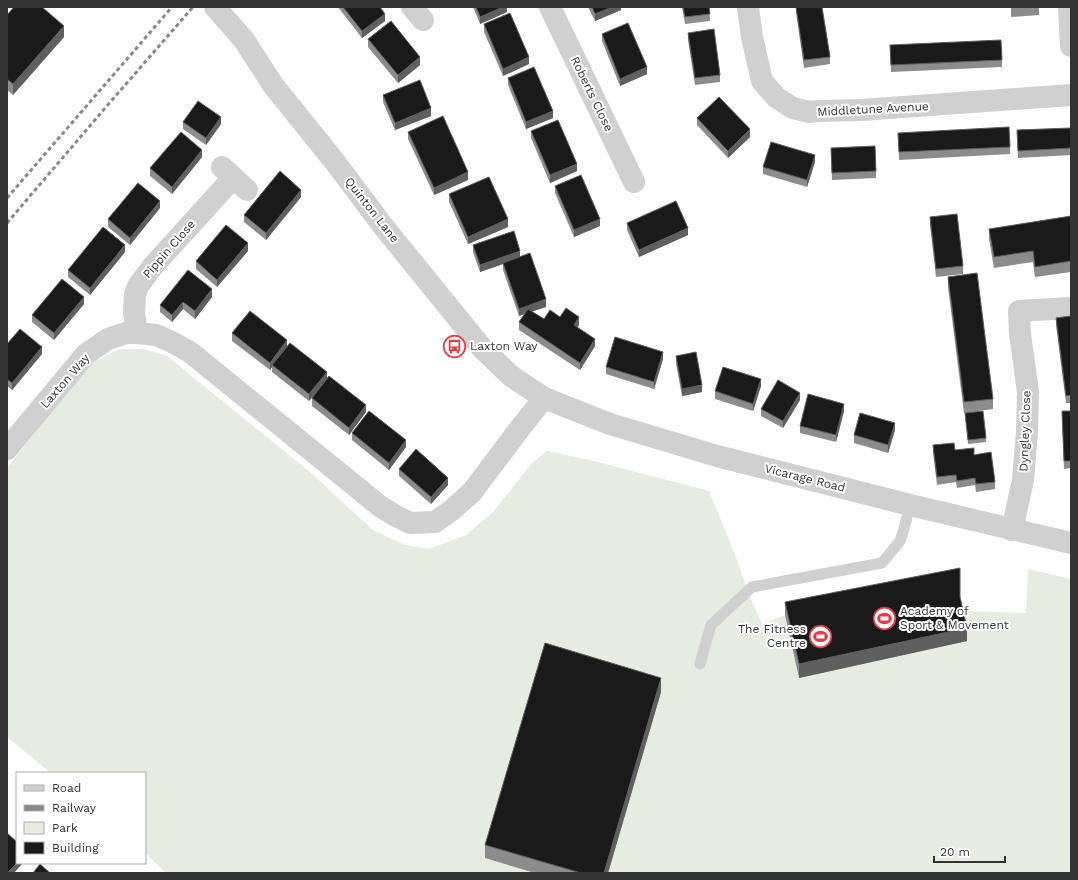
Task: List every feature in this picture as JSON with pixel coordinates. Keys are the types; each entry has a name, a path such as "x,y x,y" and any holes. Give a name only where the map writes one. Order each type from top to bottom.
{"street":[{"name":"Roberts Close","path":"550,7 634,182"},
{"name":"Middletune Avenue","path":"748,7 752,37 762,81 778,98 793,108 809,112 861,110 1071,95"},
{"path":"1069,7 1071,46"},
{"name":"Quinton Lane","path":"218,11 244,40 273,85 482,348 511,376 544,398"},
{"name":"Pippin Close","path":"137,333 134,312 135,295 138,286 153,266 234,178"},
{"name":"Dyngley Close","path":"1012,530 1023,480 1027,432 1028,392 1020,334 1019,311 1071,308"},
{"name":"Laxton Way","path":"7,449 86,354 108,339 126,333 156,335 190,352 381,506 396,516 410,522 434,522 452,510 472,492 544,398"},
{"name":"Vicarage Road","path":"544,398 610,424 717,456 910,506 1071,543"}],"lane":[{"path":"700,664 711,625 752,587 882,563 900,541 910,506"}],"green space":[{"path":"119,349 144,349 167,356 310,472 373,530 405,545 429,549 466,535 493,512 532,463 547,451 590,460 709,491 762,624 785,615 799,678 967,641 960,611 1026,613 1028,569 1071,579 1071,873 166,873 146,854 146,772 50,772 7,737 7,468 75,382 92,363"}],"building":[{"path":"14,7 42,7 64,26 13,84 7,79 7,15"},
{"path":"343,7 380,7 385,14 362,31"},
{"path":"476,7 503,7 480,17"},
{"path":"592,7 612,7 595,14"},
{"path":"683,7 709,7 710,14 685,17"},
{"path":"796,7 822,7 830,57 804,60"},
{"path":"510,13 529,57 503,69 484,24"},
{"path":"391,21 420,57 398,75 368,39"},
{"path":"628,23 647,67 620,79 602,34"},
{"path":"714,29 720,75 695,78 688,33"},
{"path":"1001,40 1002,60 891,65 890,45"},
{"path":"534,67 553,111 526,122 508,78"},
{"path":"420,80 431,108 395,123 383,95"},
{"path":"719,97 750,129 728,151 697,118"},
{"path":"198,101 221,117 206,138 183,122"},
{"path":"443,116 468,172 434,188 408,132"},
{"path":"558,120 577,164 550,175 531,131"},
{"path":"1009,127 1010,147 899,152 898,133"},
{"path":"1071,128 1071,148 1018,151 1017,130"},
{"path":"181,132 202,150 172,187 150,168"},
{"path":"771,142 815,155 807,180 763,167"},
{"path":"875,146 876,171 832,173 831,148"},
{"path":"280,171 301,190 266,233 244,215"},
{"path":"581,175 600,219 574,230 555,186"},
{"path":"489,177 508,219 468,237 449,194"},
{"path":"138,183 160,201 130,238 108,219"},
{"path":"676,201 688,228 639,250 627,223"},
{"path":"957,214 963,266 936,269 930,217"},
{"path":"1071,216 1071,261 1035,267 1033,251 994,257 989,229"},
{"path":"226,225 248,243 217,280 196,261"},
{"path":"103,227 125,245 90,288 68,270"},
{"path":"514,231 520,251 480,265 473,245"},
{"path":"530,253 546,299 519,309 503,263"},
{"path":"188,270 212,289 195,311 183,302 172,315 160,305"},
{"path":"977,273 993,399 964,402 948,277"},
{"path":"62,279 84,297 54,333 32,315"},
{"path":"566,308 579,317 574,325 595,339 580,363 519,322 528,309 544,319 550,310 560,317"},
{"path":"250,311 287,340 270,363 232,333"},
{"path":"1071,316 1071,395 1066,396 1056,318"},
{"path":"20,329 42,347 12,383 7,379 7,344"},
{"path":"615,337 663,352 654,382 606,367"},
{"path":"290,343 327,372 309,394 272,365"},
{"path":"696,352 702,385 682,389 676,356"},
{"path":"723,367 761,379 753,404 715,391"},
{"path":"329,376 366,405 349,428 312,398"},
{"path":"778,380 800,393 783,421 761,409"},
{"path":"808,394 844,404 836,435 800,426"},
{"path":"369,411 406,440 389,463 352,433"},
{"path":"983,411 986,438 968,440 965,413"},
{"path":"1062,411 1071,411 1071,461 1064,461"},
{"path":"860,413 895,423 888,445 854,435"},
{"path":"954,443 955,450 974,448 974,455 991,452 995,482 976,484 975,478 957,481 956,475 937,477 933,445"},
{"path":"416,449 448,478 431,497 399,469"},
{"path":"960,568 960,597 967,628 799,664 785,602"},
{"path":"545,643 661,678 604,873 581,873 485,845"},
{"path":"7,833 16,841 16,864 8,872"},
{"path":"40,864 50,873 33,873"}],"railway":[{"path":"7,198 172,7"},
{"path":"7,223 193,7"}],"place":[{"name":"Laxton Way","path":"455,346"},
{"name":"Academy of Sport & Movement","path":"884,618"},
{"name":"The Fitness Centre","path":"821,636"}]}
